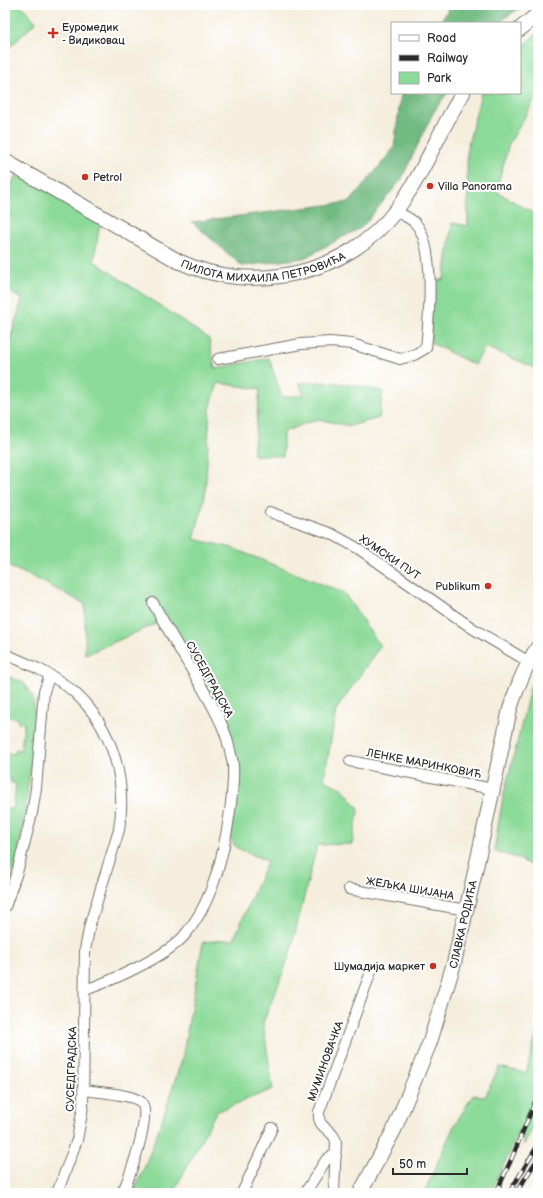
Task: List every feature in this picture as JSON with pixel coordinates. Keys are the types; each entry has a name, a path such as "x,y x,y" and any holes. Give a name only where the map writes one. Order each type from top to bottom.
{"main road":[{"path":"521,28 538,14"},
{"name":"ПИЛОТА МИХАИЛА ПЕТРОВИЋА","path":"5,161 178,261 204,272 248,278 269,278 293,274 320,266 362,243 382,227 396,211 418,177 447,120 462,94"},
{"name":"СЛАВКА РОДИЋА","path":"360,1193 394,1130 430,1042 454,963 494,789 510,709 516,690 538,647"}],"street":[{"path":"218,359 301,344 330,342 352,344 395,358 404,359 426,348 429,299 426,245 416,224 396,211"},
{"name":"ХУМСКИ ПУТ","path":"270,512 332,534 359,549 472,628 529,662"},
{"name":"СУСЕДГРАДСКА","path":"85,990 137,967 166,951 183,937 198,917 209,895 220,863 226,836 234,777 233,764 227,739 219,716 153,603"},
{"name":"СУСЕДГРАДСКА","path":"5,654 23,661 50,675 75,693 84,703 100,723 112,748 117,764 121,787 121,815 119,830 86,940 84,968 83,1107 77,1140 57,1193"},
{"path":"5,907 18,869 32,813 36,788 44,691 50,675"},
{"name":"ЛЕНКЕ МАРИНКОВИЋ","path":"350,761 494,789"},
{"name":"ЖЕЉКА ШИЈАНА","path":"349,890 466,910"},
{"name":"МУМИНОВАЧКА","path":"334,1193 336,1156 335,1138 332,1133 318,1120 319,1112 372,970"},
{"path":"84,1090 128,1096 137,1099 143,1104 144,1115 139,1144 131,1173 122,1193"},
{"path":"242,1193 272,1128"},
{"path":"305,1193 326,1160 330,1157 336,1156"}],"green space":[{"path":"5,5 21,5 36,22 10,47 5,41"},
{"path":"443,5 524,5 501,22 440,22 448,10"},
{"path":"538,32 538,94 509,144 496,191 538,216 538,369 485,347 475,365 431,343 429,283 444,279 452,223 468,226 467,149 481,94 521,94 521,48"},
{"path":"401,94 446,94 433,113 401,180 362,227 304,258 242,266 192,222 350,202 394,148"},
{"path":"20,170 101,217 94,261 209,339 215,369 269,358 282,397 304,395 299,383 310,382 352,385 383,392 379,418 350,426 317,419 283,432 283,456 253,455 260,389 218,383 210,409 205,496 194,539 232,548 344,593 380,646 336,710 324,780 343,789 359,809 352,844 317,845 289,957 263,1023 273,1089 216,1112 173,1193 133,1193 144,1169 182,1059 203,942 234,939 267,861 235,847 227,831 233,764 219,716 162,621 85,655 85,604 33,577 5,565 5,357 22,299 5,289 5,194"},
{"path":"538,668 538,869 517,858 494,851 503,797 530,687"},
{"path":"5,675 24,683 33,696 35,715 31,765 17,859 5,891 5,809 13,809 16,784 10,782 11,778 5,777 5,755 6,753 15,754 16,749 21,750 24,723 18,722 18,718 8,717 8,715 5,714"},
{"path":"538,1028 538,1118 524,1145 521,1129 490,1193 424,1193 453,1128 473,1095 485,1097 499,1067 526,1073"}],"railway":[{"path":"496,1193 538,1095"},
{"path":"509,1193 538,1145"},
{"path":"516,1193 538,1158"}],"place":[{"name":"Еуромедик - Видиковац","path":"53,33"},
{"name":"Petrol","path":"85,177"},
{"name":"Villa Panorama","path":"430,186"},
{"name":"Publikum","path":"488,586"},
{"name":"Шумадија маркет","path":"433,966"}]}
